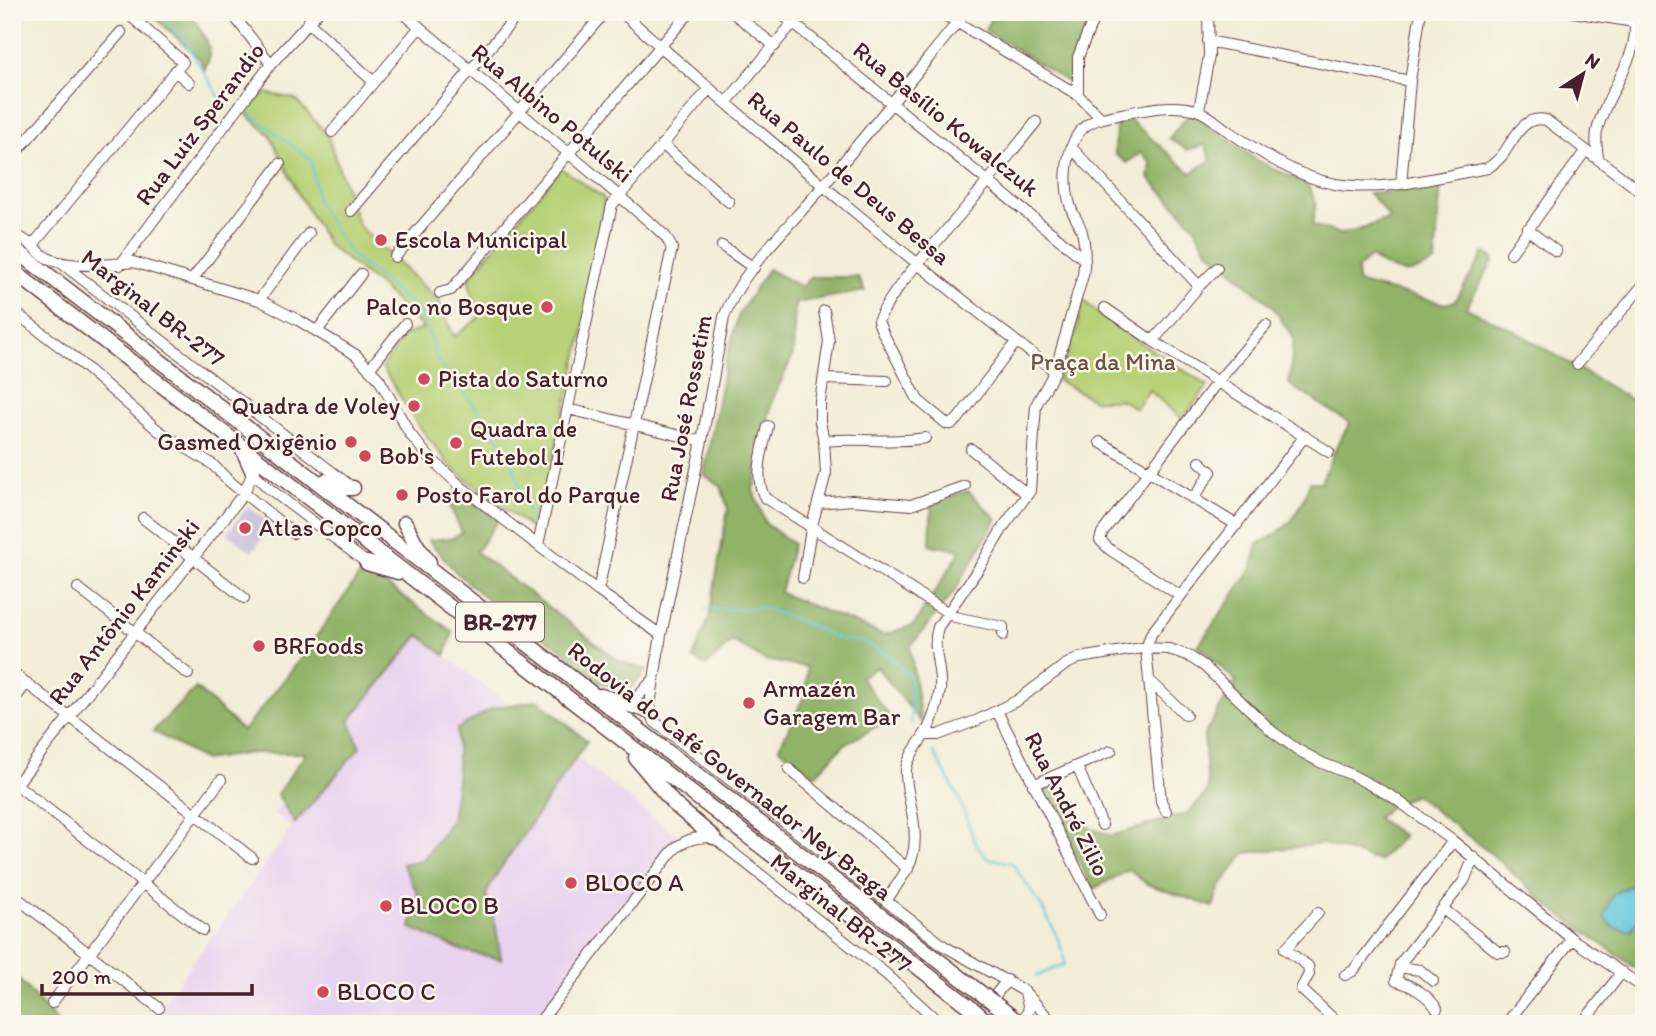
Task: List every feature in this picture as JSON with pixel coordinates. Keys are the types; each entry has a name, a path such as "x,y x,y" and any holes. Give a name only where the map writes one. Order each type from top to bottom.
{"highway":[{"name":"Rodovia do Café Governador Ney Braga","path":"12,247 1019,1023"},
{"name":"Rodovia do Café Governador Ney Braga","path":"12,270 980,1019"},
{"path":"242,447 253,472"},
{"path":"277,451 333,485 353,488"},
{"path":"405,523 422,554 452,585"},
{"path":"367,563 409,576"},
{"path":"593,694 649,711"},
{"path":"619,738 683,813 713,837"}],"street":[{"path":"32,246 183,62 126,12"},
{"path":"232,12 271,64"},
{"name":"Rua Luiz Sperandio","path":"119,265 271,64 318,12"},
{"name":"Rua Albino Potulski","path":"402,12 666,237 672,248 633,425"},
{"path":"395,257 605,12"},
{"name":"Rua Paulo de Deus Bessa","path":"621,12 918,264 1055,371"},
{"path":"440,293 451,290 690,12"},
{"path":"732,12 775,46"},
{"name":"Rua Basílio Kowalczuk","path":"779,12 1085,260"},
{"path":"726,103 803,12"},
{"path":"940,12 1079,95 1100,117"},
{"path":"1079,95 1078,57 1096,12"},
{"path":"1199,110 1209,56 1208,12"},
{"path":"1573,12 1634,22"},
{"path":"1598,158 1595,141 1602,114 1633,44 1634,22 1626,12"},
{"path":"351,211 471,72 515,14"},
{"path":"1401,184 1410,81 1420,17"},
{"path":"308,22 374,82"},
{"name":"Rua José Rossetim","path":"649,711 661,635 702,442 724,317 736,291 754,268 957,23"},
{"path":"332,132 419,28"},
{"path":"12,157 121,32"},
{"path":"1208,41 1410,81"},
{"path":"176,71 189,83"},
{"path":"538,545 612,205 709,89"},
{"path":"886,901 908,869 915,850 916,828 906,771 936,709 940,690 935,637 947,612 1030,491 1036,405 1055,371 1083,275 1083,234 1071,208 1067,189 1072,148 1079,132 1089,122 1100,117 1154,108 1199,110 1232,134 1298,173 1338,184 1383,186 1488,168 1501,157 1526,124 1532,120 1546,120 1644,194"},
{"path":"1016,342 958,419 947,424 918,400 878,321 918,264 989,182 1036,122"},
{"path":"1511,253 1583,148 1595,141"},
{"path":"662,144 729,202"},
{"path":"1072,148 1199,286"},
{"path":"192,280 281,164"},
{"path":"1527,229 1556,251"},
{"name":"Marginal BR-277","path":"12,232 47,258 60,262 353,488"},
{"path":"259,300 309,233"},
{"path":"722,246 754,268"},
{"path":"60,262 119,265 137,263 259,300 356,355 379,379 410,434 427,455 460,486 598,591 661,635"},
{"path":"1153,341 1217,268"},
{"path":"317,331 361,274"},
{"path":"1577,364 1644,284"},
{"path":"1105,308 1329,452"},
{"path":"12,310 71,355 159,431 212,464 293,533"},
{"path":"803,578 811,528 826,473 820,422 820,402 829,341 824,310"},
{"path":"370,368 404,324"},
{"path":"1179,595 1109,549 1100,540 1101,533 1218,382 1266,325"},
{"path":"824,379 887,381"},
{"path":"568,409 702,442"},
{"path":"598,591 633,425"},
{"path":"768,426 761,456 760,490 765,498 955,617 1003,627 1003,635"},
{"path":"1166,811 1161,801 1146,649 1151,634 1305,436"},
{"path":"824,441 845,438 908,441 925,438"},
{"path":"1100,442 1237,525"},
{"path":"971,449 1027,495"},
{"path":"1193,499 1211,472 1200,462"},
{"path":"253,472 267,487 367,563"},
{"name":"Rua Antônio Kaminski","path":"14,785 244,493 253,472"},
{"path":"819,503 852,500 911,505 965,486"},
{"path":"244,493 267,487"},
{"path":"143,518 244,598"},
{"path":"78,589 188,674"},
{"path":"924,735 938,735 997,711 1018,700 1065,665 1079,658 1146,649 1169,649 1187,655 1204,666 1273,732 1298,750 1393,797 1453,841 1572,939 1644,988"},
{"path":"12,672 252,858"},
{"path":"631,704 653,679"},
{"path":"1150,681 1186,715"},
{"path":"12,702 27,683"},
{"name":"Marginal BR-277","path":"649,711 655,722 957,955 1024,991 1054,1024"},
{"name":"Rua André Zilio","path":"997,711 1100,915"},
{"path":"1033,785 1111,751"},
{"path":"1077,766 1102,825"},
{"path":"789,769 908,869"},
{"path":"52,1003 220,780"},
{"path":"14,785 203,930"},
{"path":"538,1024 671,853 685,840 688,828 683,813"},
{"path":"685,840 713,837"},
{"name":"Marginal BR-277","path":"713,837 886,974 941,1024"},
{"path":"1345,975 1353,971 1453,841"},
{"path":"1437,1009 1409,984 1396,981 1400,964 1464,881 1474,858"},
{"path":"12,894 159,1008"},
{"path":"1443,909 1498,952 1505,952"},
{"path":"1318,913 1285,949 1308,966 1309,974 1301,989 1334,1022"},
{"path":"1506,1024 1572,939"},
{"path":"1400,964 1405,968 1420,970 1433,981"},
{"path":"1583,1024 1622,972"},
{"path":"980,1019 1007,980"},
{"path":"1019,1023 1029,1010 1024,991"}],"shaded area":[{"path":"248,506 272,525 252,552 227,533"},
{"path":"419,635 679,837 531,1024 466,1024 459,1018 450,1024 147,1024 292,828 274,813"}],"green space":[{"path":"149,12 188,12 209,47 208,62 204,70 200,59"},
{"path":"994,12 1092,12 1073,59 1074,86 985,30"},
{"path":"265,93 295,99 327,134 359,226 439,301 454,337 479,318 468,279 561,168 604,198 588,313 539,516 533,530 451,467 416,422 382,367 403,336 423,328 379,285 329,246 298,193 270,135 244,112"},
{"path":"1191,112 1256,160 1308,185 1316,203 1312,225 1340,234 1390,218 1369,193 1441,184 1435,262 1417,271 1402,272 1370,257 1357,269 1358,283 1446,304 1455,301 1484,253 1494,259 1466,308 1513,330 1635,402 1644,391 1644,974 1550,907 1494,856 1415,795 1388,808 1377,818 1403,836 1379,861 1323,844 1245,853 1219,888 1213,907 1147,884 1129,870 1093,889 1045,799 1043,783 1060,780 1057,797 1080,824 1111,836 1188,813 1208,791 1204,735 1236,681 1198,646 1251,570 1258,544 1278,533 1292,520 1302,504 1310,482 1321,482 1350,423 1289,384 1294,339 1272,306 1206,248 1193,224 1149,178 1151,163 1141,152 1127,163 1115,154 1116,124 1130,120 1191,173 1211,160 1205,145 1187,150 1169,138"},
{"path":"768,269 801,287 811,277 858,277 865,291 795,303 793,355 772,401 753,490 766,524 793,544 780,593 883,635 914,625 961,550 930,545 932,502 968,491 997,519 954,592 910,647 921,722 877,667 860,677 891,718 844,745 815,775 779,748 805,695 807,667 764,660 732,641 706,666 693,658 709,618 728,509 721,486 704,475 725,364 739,314"},
{"name":"Praça da Mina","path":"1082,299 1103,318 1208,386 1182,419 1149,390 1136,409 1122,400 1094,400 1057,380 1077,328"},
{"path":"460,489 498,520 476,552 619,661 647,670 628,691 598,682 564,651 490,602 456,572 428,540 452,538 462,532 446,498"},
{"path":"364,569 453,632 445,655 419,635 349,721 360,747 295,823 277,794 306,753 251,753 204,760 153,731 196,688 243,731 295,666"},
{"path":"538,700 587,741 498,872 486,894 496,927 501,959 463,951 411,928 418,894 402,864 423,860 451,821 457,781 457,729 493,708"},
{"path":"12,972 59,1024 12,1024"}],"water":[{"path":"1644,879 1644,908 1631,930 1614,928 1604,917 1613,894"}],"waterway":[{"path":"157,12 182,37 223,103"},
{"path":"251,114 311,160 317,203 350,254 417,310 426,326 437,360 478,410 509,454 532,525"},
{"path":"705,610 764,608 840,640 861,641 887,654 910,676 912,723"},
{"path":"933,751 958,796 975,842 986,858 1012,863 1051,924 1065,964 1037,976"}],"place":[{"name":"Escola Municipal","path":"381,240"},
{"name":"Palco no Bosque","path":"547,307"},
{"name":"Pista do Saturno","path":"424,379"},
{"name":"Quadra de Voley","path":"414,406"},
{"name":"Gasmed Oxigênio","path":"351,442"},
{"name":"Quadra de Futebol 1","path":"456,443"},
{"name":"Bob's","path":"365,456"},
{"name":"Posto Farol do Parque","path":"402,495"},
{"name":"Atlas Copco","path":"245,528"},
{"name":"BRFoods","path":"259,646"},
{"name":"Armazén Garagem Bar","path":"749,703"},
{"name":"BLOCO A","path":"571,883"},
{"name":"BLOCO B","path":"386,906"},
{"name":"BLOCO C","path":"323,992"}]}
